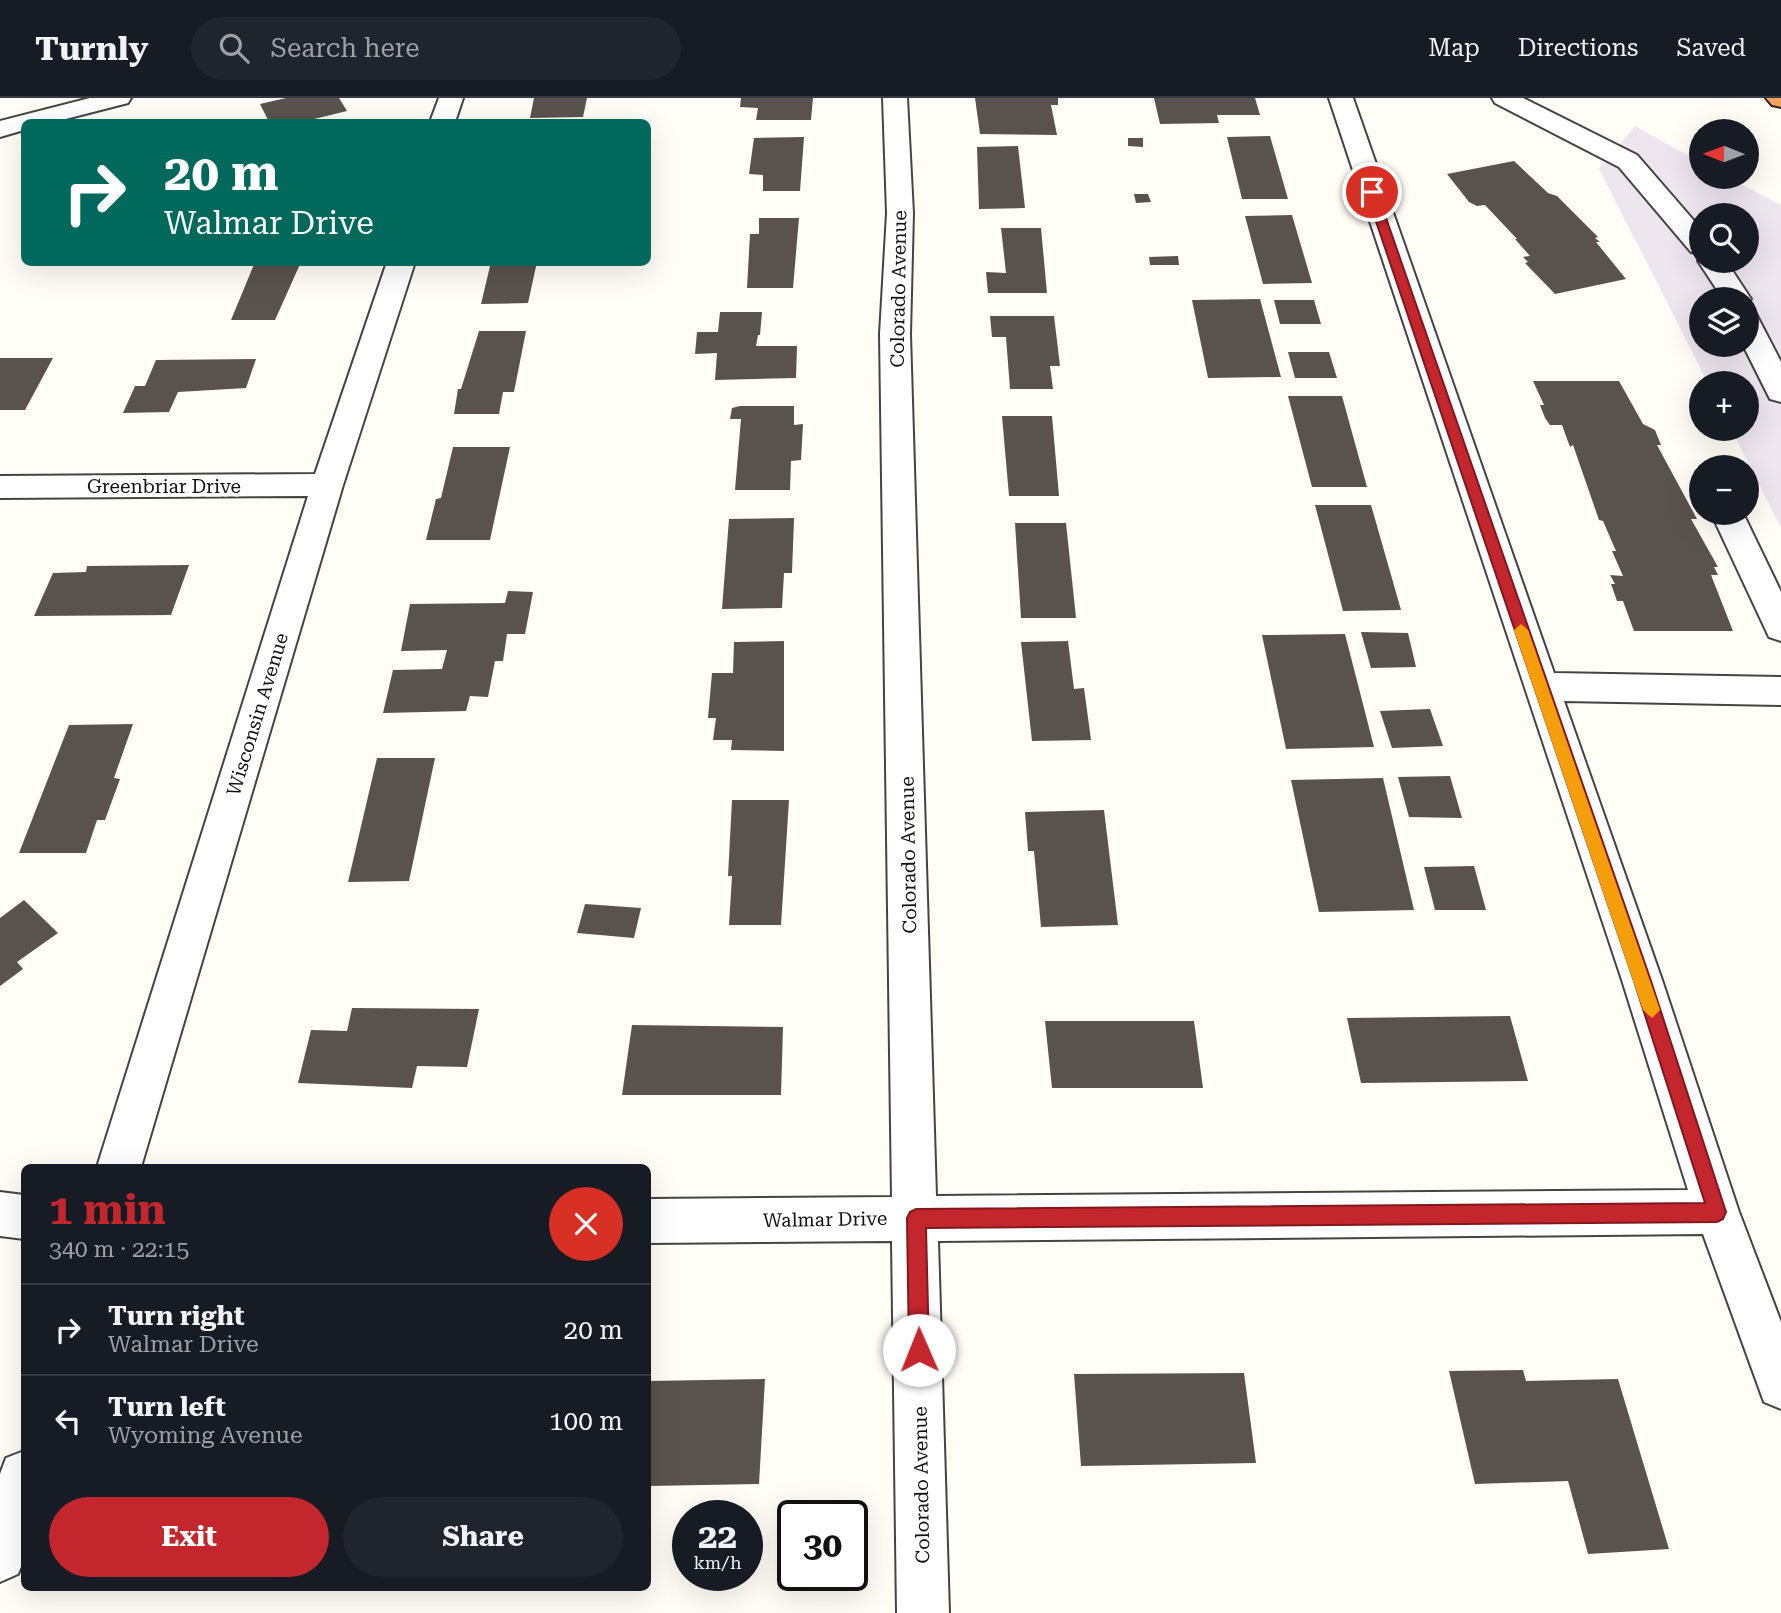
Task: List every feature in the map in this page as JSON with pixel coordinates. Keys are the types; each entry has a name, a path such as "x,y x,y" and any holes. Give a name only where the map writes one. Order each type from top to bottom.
{"street":[{"path":"38,119 119,98"},
{"path":"444,119 451,98"},
{"name":"Colorado Avenue","path":"895,98 900,213 895,334 923,1613"},
{"path":"1341,98 1642,981 1717,1212 1781,1385"},
{"path":"1504,98 1628,161 1689,231"},
{"path":"0,129 21,124"},
{"name":"Wisconsin Avenue","path":"120,1164 327,485 400,266"},
{"path":"1759,347 1781,392"},
{"name":"Greenbriar Drive","path":"0,487 327,485"},
{"path":"1733,525 1781,628"},
{"path":"1541,687 1781,691"},
{"name":"Walmar Drive","path":"651,1221 1717,1212"},
{"path":"0,1214 21,1217"},
{"path":"0,1556 21,1486"}],"shaded area":[{"path":"1635,126 1689,156 1689,189 1750,189 1781,205 1781,528 1759,484 1759,455 1744,455 1737,441 1759,441 1759,371 1702,371 1695,357 1759,357 1759,287 1689,287 1689,346 1599,169"}],"building":[{"path":"286,98 339,98 347,111 314,119 268,119 260,104"},
{"path":"534,98 587,98 583,117 530,118"},
{"path":"741,98 813,98 811,120 756,120 758,108 740,107"},
{"path":"975,98 1058,98 1058,105 1051,105 1057,135 980,134"},
{"path":"1154,98 1255,98 1260,115 1217,115 1219,123 1160,124"},
{"path":"1270,136 1288,199 1242,199 1227,137"},
{"path":"804,137 800,191 763,191 763,175 749,174 754,138"},
{"path":"1128,138 1143,138 1143,147 1128,146"},
{"path":"1018,146 1025,208 979,209 977,147"},
{"path":"1514,161 1548,193 1557,196 1598,237 1595,238 1600,242 1596,242 1626,279 1555,294 1525,263 1528,262 1523,257 1530,256 1517,239 1485,205 1477,206 1469,202 1447,174"},
{"path":"1134,194 1148,194 1151,202 1136,203"},
{"path":"1292,215 1312,283 1263,284 1245,216"},
{"path":"759,218 799,218 793,288 747,288 750,234 759,234"},
{"path":"1001,228 1041,228 1047,293 988,293 986,272 1006,273"},
{"path":"1178,256 1179,265 1150,265 1149,257"},
{"path":"253,266 299,266 275,320 231,320"},
{"path":"490,266 536,266 528,303 481,304"},
{"path":"1260,299 1281,377 1208,378 1192,300"},
{"path":"1274,300 1314,300 1321,324 1280,324"},
{"path":"720,312 762,312 756,346 797,346 796,378 715,380 717,353 695,354 697,332 718,332"},
{"path":"990,316 1054,316 1060,366 1050,366 1053,389 1010,389 1006,337 992,337"},
{"path":"479,331 526,331 514,392 503,392 499,414 454,414 458,389 461,389"},
{"path":"1288,352 1329,352 1337,378 1295,378"},
{"path":"0,358 53,358 25,410 0,410"},
{"path":"256,359 246,388 178,392 169,412 123,413 135,386 145,386 156,360"},
{"path":"1533,381 1619,381 1643,424 1655,430 1661,445 1657,445 1689,504 1689,525 1694,525 1718,567 1714,567 1718,575 1711,575 1733,631 1634,631 1623,601 1617,601 1611,584 1615,584 1610,575 1623,576 1612,551 1616,551 1603,521 1599,520 1573,445 1570,447 1562,425 1550,425 1540,405 1544,405"},
{"path":"1288,396 1342,396 1367,487 1312,487"},
{"path":"794,406 794,425 803,424 801,460 791,461 790,490 735,490 741,419 730,419 732,408"},
{"path":"1002,416 1052,416 1059,496 1009,496"},
{"path":"453,447 510,447 490,540 426,540 436,499 441,498"},
{"path":"1315,505 1371,505 1401,610 1343,611"},
{"path":"794,518 792,573 784,573 782,608 722,609 729,519"},
{"path":"1015,523 1066,523 1076,618 1021,618"},
{"path":"189,565 171,615 34,616 53,573 86,572 87,566"},
{"path":"508,591 533,592 525,634 507,634 503,661 495,661 488,697 470,696 466,711 383,713 393,670 442,669 447,650 401,651 410,604 505,603"},
{"path":"1361,632 1408,633 1416,667 1371,668"},
{"path":"1345,634 1374,747 1286,749 1262,635"},
{"path":"784,641 784,751 731,750 732,740 713,740 716,718 708,718 712,673 733,673 734,642"},
{"path":"1068,641 1074,689 1084,688 1091,740 1032,741 1021,642"},
{"path":"1430,709 1443,746 1392,748 1380,711"},
{"path":"133,724 114,778 120,779 105,820 97,820 86,853 19,853 69,725"},
{"path":"377,758 435,758 409,881 348,882"},
{"path":"1450,776 1462,818 1409,817 1398,777"},
{"path":"1383,778 1414,910 1319,912 1291,780"},
{"path":"732,800 789,800 781,925 729,925 732,876 728,876"},
{"path":"1104,810 1118,925 1041,927 1034,851 1028,851 1025,812"},
{"path":"1474,866 1486,910 1435,910 1424,867"},
{"path":"24,900 58,933 17,962 23,969 0,986 0,918"},
{"path":"585,904 641,908 634,938 577,933"},
{"path":"352,1008 479,1009 467,1067 417,1066 412,1088 298,1083 311,1030 347,1031"},
{"path":"1510,1016 1528,1081 1361,1083 1347,1018"},
{"path":"1045,1021 1194,1021 1203,1088 1052,1088"},
{"path":"632,1025 783,1027 781,1095 622,1095"},
{"path":"1523,1370 1526,1381 1618,1379 1669,1549 1588,1554 1568,1481 1475,1484 1449,1371"},
{"path":"1244,1373 1256,1463 1081,1466 1074,1374"},
{"path":"765,1379 759,1484 651,1486 651,1381"}],"slow traffic":[{"path":"1521,630 1652,1010"}],"route":[{"path":"919,1350 916,1218 1717,1212 1642,981 1372,192"}]}
